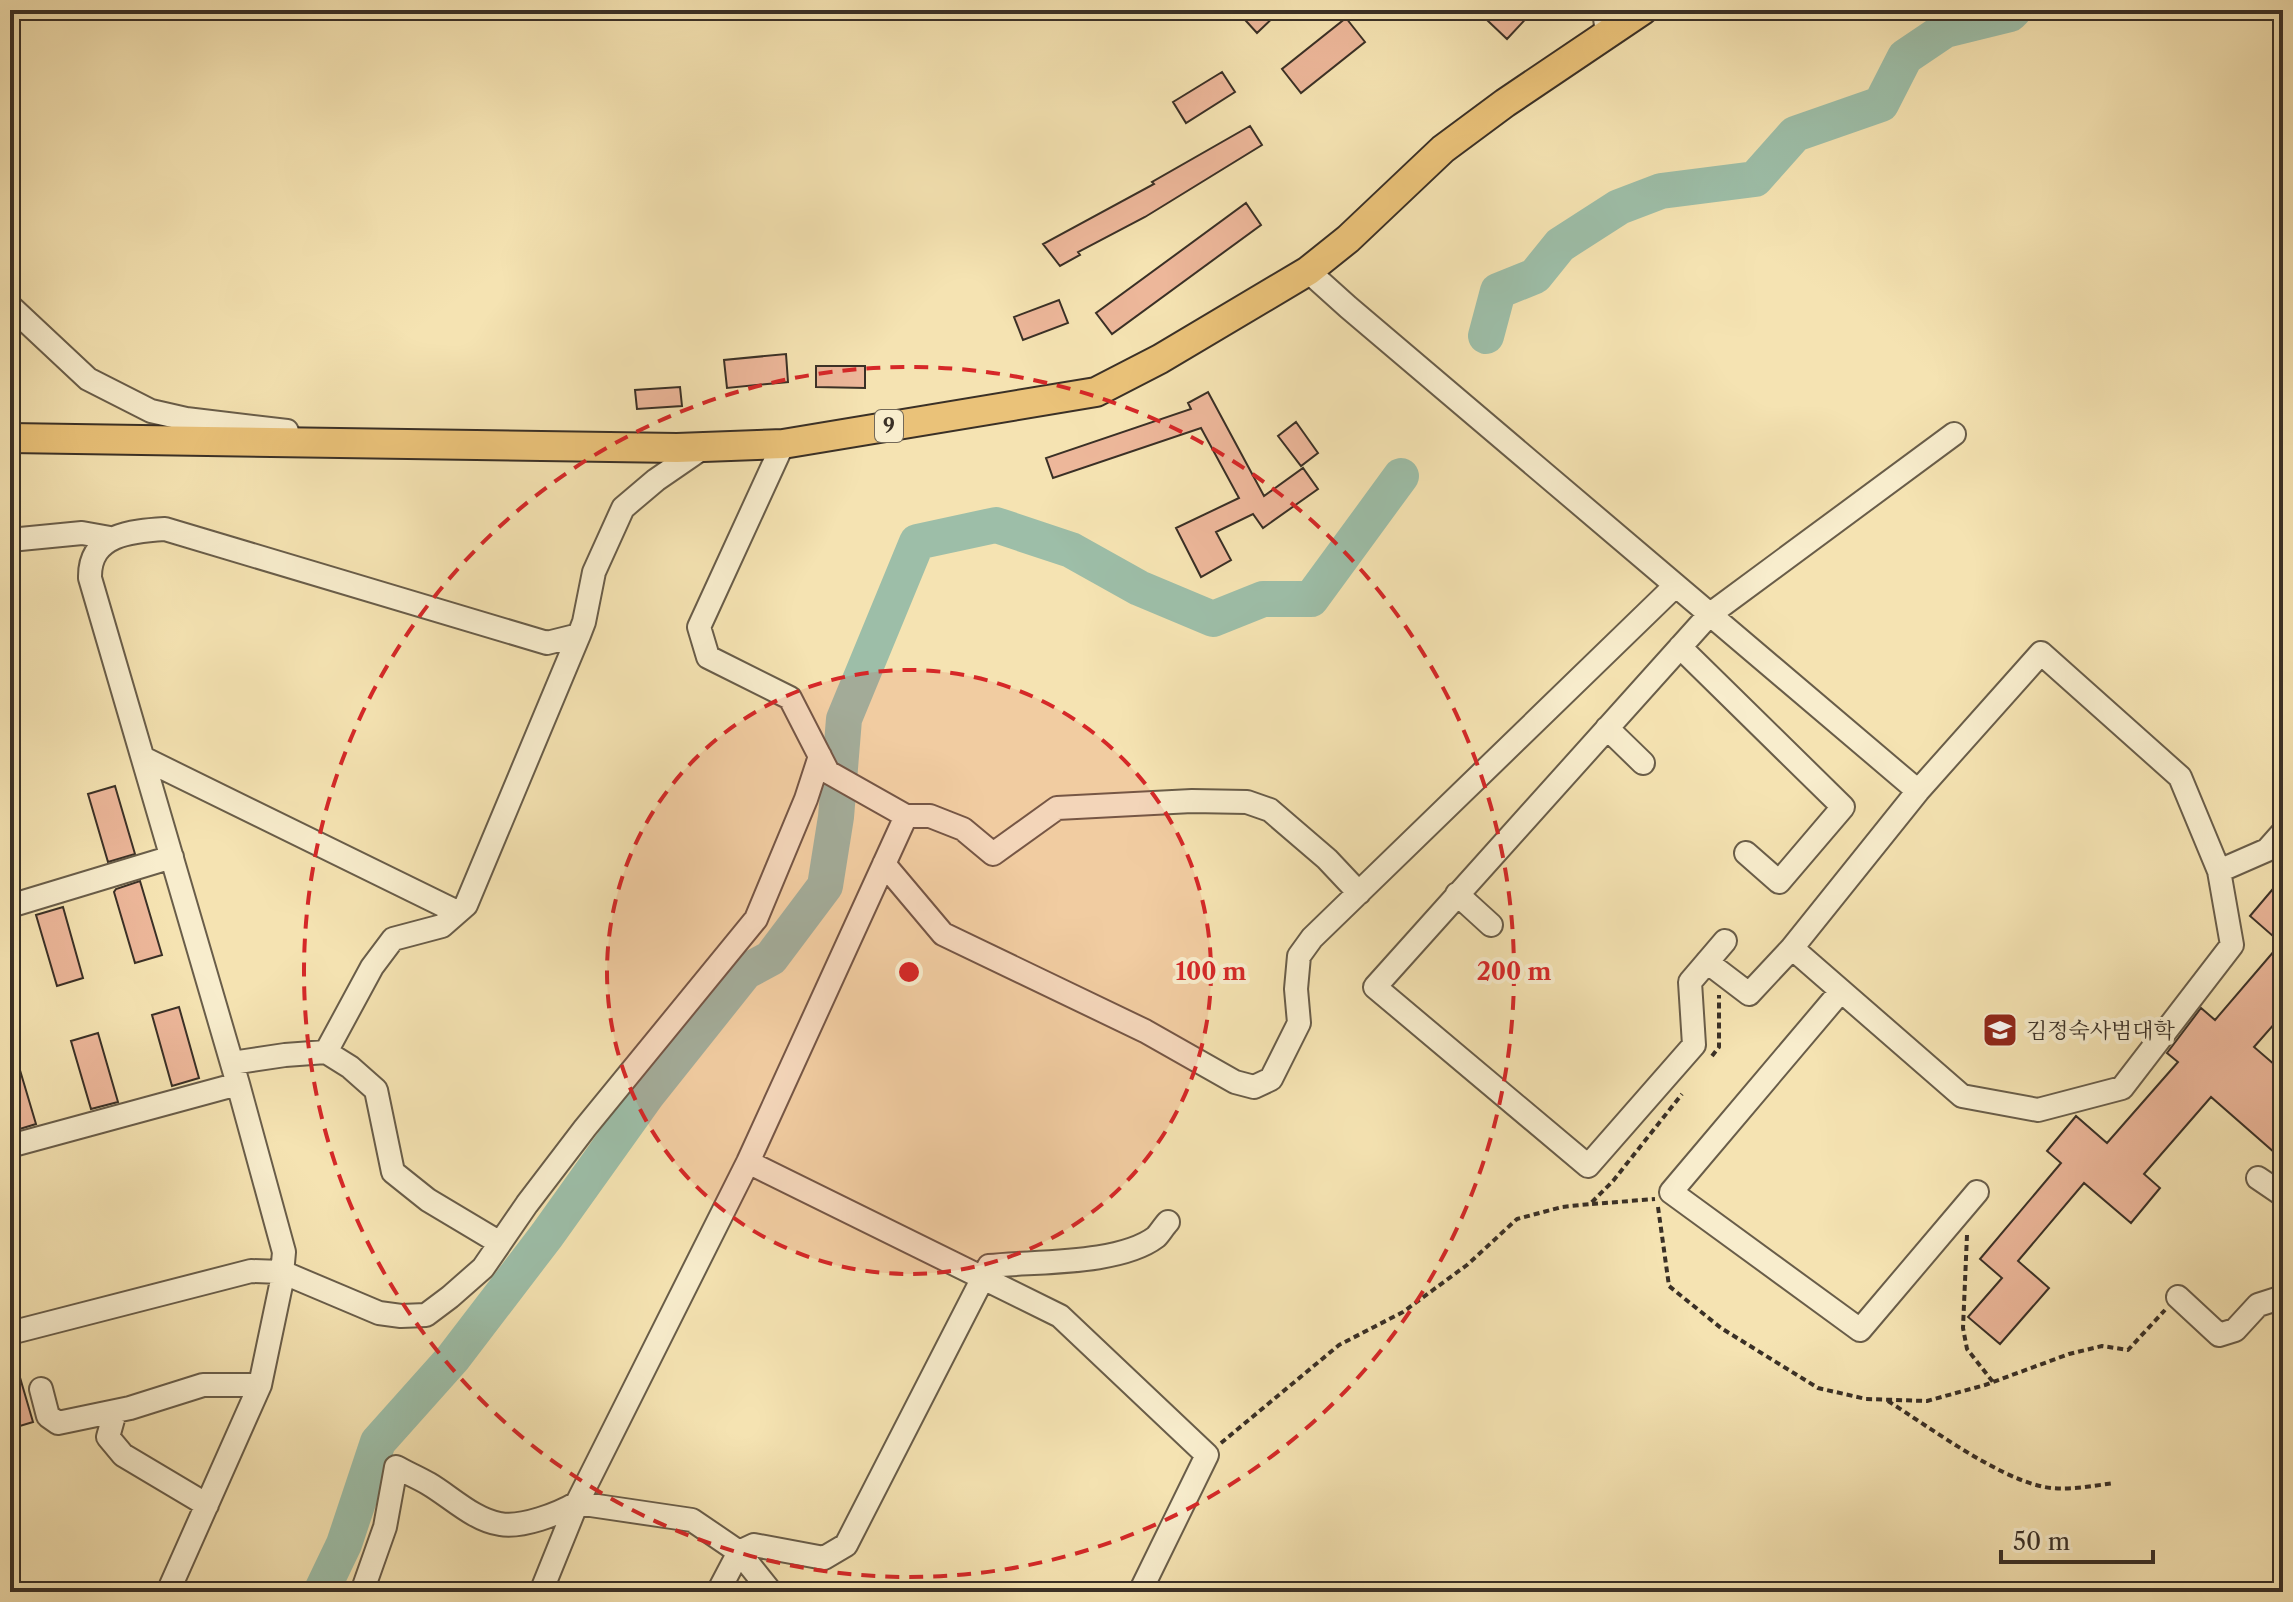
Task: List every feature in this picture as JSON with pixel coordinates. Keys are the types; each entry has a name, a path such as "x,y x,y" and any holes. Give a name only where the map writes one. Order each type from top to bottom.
{"main road":[{"name":"9","path":"10,438 704,447 783,444 1096,392 1160,359 1308,271 1348,239 1443,149 1606,22 1643,10"}],"street":[{"path":"1308,271 1918,791"},
{"path":"10,306 88,379 151,411 186,419 363,441"},
{"path":"1725,941 1690,982 1694,1045 1588,1166 1375,987 1709,615 1954,434"},
{"path":"783,444 699,627 708,657 790,698 824,764 906,816 930,816 963,829 993,854 1057,808 1192,801 1247,802 1270,810 1327,859 1359,893"},
{"path":"326,1052 372,967 393,939 442,926 466,905 579,635 594,572 623,508 656,480 704,447"},
{"path":"10,540 82,533 110,538 134,530 165,529 547,643 579,635"},
{"path":"110,538 90,565 90,578 284,1252 260,1385 168,1592"},
{"path":"884,864 943,934 1145,1031 1235,1082 1254,1087 1271,1079 1299,1023 1296,989 1299,956 1312,938 1675,586"},
{"path":"1680,647 1843,807 1779,882 1746,853"},
{"path":"1707,962 1749,994 1792,948 1918,791 2041,653 2180,777 2219,871 2232,945 2122,1088 2038,1110 1962,1096 1792,948"},
{"path":"1607,728 1643,763"},
{"path":"143,758 457,912"},
{"path":"10,1333 251,1271 282,1272 379,1313 426,1315 483,1268 585,1128 756,919 806,799 824,764"},
{"path":"541,1592 569,1530 577,1503 748,1162 906,816"},
{"path":"2219,871 2267,850 2283,832"},
{"path":"10,906 172,857"},
{"path":"1457,894 1491,925"},
{"path":"1841,991 1671,1192 1860,1330 1970,1200"},
{"path":"10,1146 285,1055 326,1052 350,1067 376,1090 393,1172 428,1200 500,1243"},
{"path":"748,1162 1060,1316 1207,1455 1140,1592"},
{"path":"2258,1178 2283,1195"},
{"path":"718,1592 739,1552 754,1545 824,1558 846,1545 989,1266 1105,1256 1131,1249 1157,1236 1168,1222"},
{"path":"2178,1297 2219,1335 2235,1330 2258,1305 2283,1297"},
{"path":"41,1389 48,1416 58,1423 115,1412 203,1385 260,1385"},
{"path":"115,1412 108,1437 123,1455 207,1505"},
{"path":"362,1592 385,1527 396,1467 477,1515 501,1525 531,1521 562,1512 577,1503 692,1520 739,1552 771,1592"}],"path":[{"path":"1709,1059 1719,1047 1717,999 1726,977"},
{"path":"1590,1204 1613,1181 1690,1084"},
{"path":"1207,1455 1339,1345 1403,1312 1467,1265 1517,1219 1562,1207 1657,1199 1669,1286 1721,1328 1818,1388 1866,1399 1927,1401 1993,1382 2069,1354 2102,1346 2128,1350 2178,1297"},
{"path":"1970,1200 1963,1328 1967,1349 1993,1382"},
{"path":"1886,1400 1993,1466 2041,1487 2082,1488 2114,1483"}],"building":[{"path":"1236,10 1281,10 1257,33"},
{"path":"1499,10 1534,10 1507,39 1488,21"},
{"path":"1346,18 1365,42 1301,93 1282,69"},
{"path":"1222,72 1235,92 1186,123 1173,102"},
{"path":"1250,126 1262,145 1145,217 1078,252 1080,255 1060,266 1043,244 1154,184 1152,182"},
{"path":"1246,203 1261,225 1112,334 1096,313"},
{"path":"1059,300 1068,323 1023,340 1014,317"},
{"path":"786,354 788,382 727,388 724,360"},
{"path":"816,366 865,366 865,388 816,387"},
{"path":"680,387 682,406 637,409 635,390"},
{"path":"1208,392 1264,496 1303,468 1318,489 1263,528 1253,514 1216,532 1231,560 1201,577 1176,528 1239,498 1201,428 1053,478 1046,458 1191,409 1188,403"},
{"path":"1296,422 1318,453 1301,466 1278,436"},
{"path":"115,786 135,854 108,862 88,794"},
{"path":"2283,877 2283,1014 2254,1047 2283,1072 2283,1160 2211,1097 2144,1174 2160,1188 2131,1223 2084,1183 2018,1261 2049,1288 2000,1344 1968,1317 2002,1278 1980,1259 2061,1163 2047,1151 2076,1116 2107,1143 2178,1062 2167,1053 2201,1008 2215,1020 2281,943 2250,916"},
{"path":"140,881 162,955 135,963 114,892"},
{"path":"63,907 83,978 57,986 36,915"},
{"path":"179,1007 199,1078 172,1086 152,1015"},
{"path":"98,1033 118,1102 91,1109 71,1041"},
{"path":"14,1050 36,1124 10,1132 10,1051"},
{"path":"10,1357 14,1357 33,1422 10,1429"}],"waterway":[{"path":"1486,336 1498,291 1535,276 1560,245 1619,207 1661,191 1755,179 1795,134 1881,104 1905,57 1945,30 2010,14 2014,10"},
{"path":"321,1592 344,1544 378,1442 453,1358 547,1235 647,1095 745,972 771,958 825,886 836,817 844,719 917,542 996,525 1071,550 1139,588 1213,619 1263,599 1311,599 1401,476"}],"place":[{"name":"김정숙사범대학","path":"2000,1030"}]}
